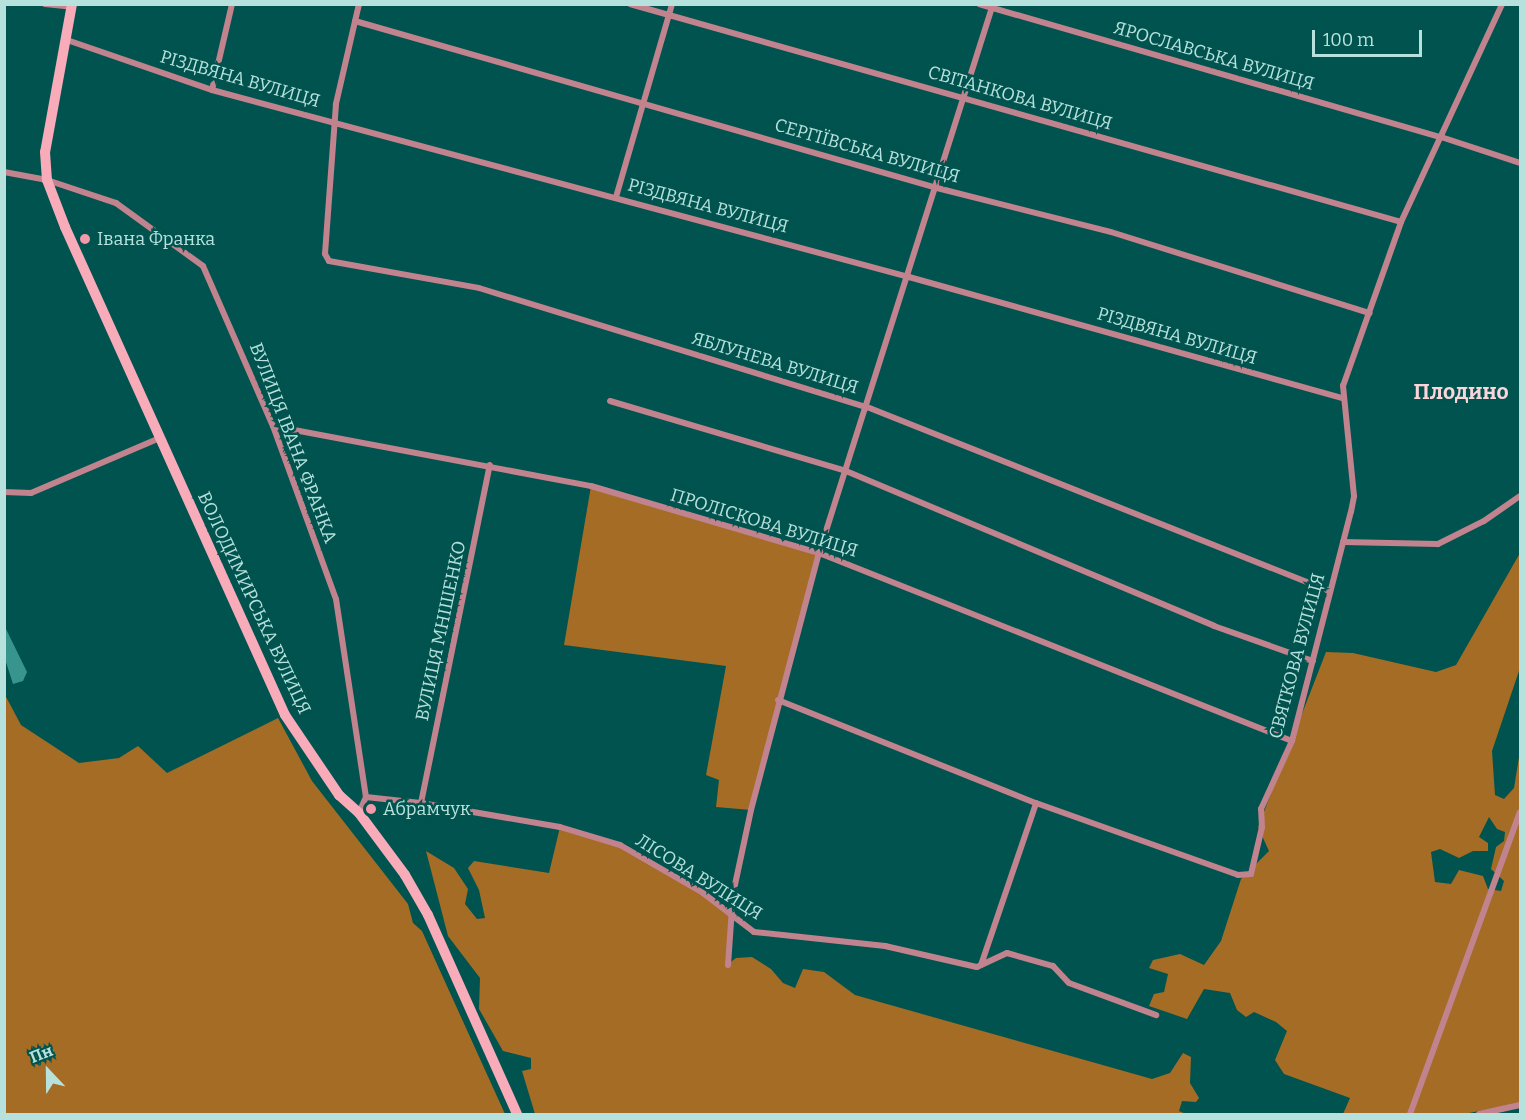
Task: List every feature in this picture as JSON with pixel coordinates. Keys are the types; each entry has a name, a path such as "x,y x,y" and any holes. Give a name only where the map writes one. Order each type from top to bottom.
{"main road":[{"path":"47,180 45,152 72,6"},
{"name":"ВОЛОДИМИРСЬКА ВУЛИЦЯ","path":"47,180 285,715 339,795 359,813 405,875 428,915 517,1114"}],"street":[{"path":"45,4 72,6"},
{"path":"212,90 232,4"},
{"path":"336,122 336,104 359,4"},
{"name":"СВІТАНКОВА ВУЛИЦЯ","path":"630,4 1401,222"},
{"path":"616,197 672,4"},
{"name":"ЯРОСЛАВСЬКА ВУЛИЦЯ","path":"979,4 1441,136 1521,163"},
{"name":"СВЯТКОВА ВУЛИЦЯ","path":"778,700 1036,803 1238,875 1251,874 1262,827 1262,809 1292,741 1354,496 1343,386 1401,222 1502,4"},
{"path":"728,964 730,912 778,700 819,553 909,277 992,6"},
{"name":"СЕРГІЇВСЬКА ВУЛИЦЯ","path":"355,21 937,188 1111,232 1370,313"},
{"name":"РІЗДВЯНА ВУЛИЦЯ","path":"67,40 212,90 616,197 1343,398"},
{"name":"ЯБЛУНЕВА ВУЛИЦЯ","path":"336,122 325,254 328,261 478,288 867,407 1330,591"},
{"name":"ВУЛИЦЯ ІВАНА ФРАНКА","path":"4,172 47,180 116,203 203,266 273,426 336,599 366,797"},
{"path":"610,401 846,471 1215,626 1313,661"},
{"name":"ПРОЛІСКОВА ВУЛИЦЯ","path":"273,426 490,465 591,486 819,553 1292,741"},
{"path":"4,492 31,493 160,438"},
{"name":"ВУЛИЦЯ МНІШЕНКО","path":"421,803 490,465"},
{"path":"1343,542 1438,544 1484,521 1521,496"},
{"path":"359,813 366,797"},
{"name":"ЛІСОВА ВУЛИЦЯ","path":"366,797 421,803 560,827 620,845 730,912 754,932 885,946 981,965"},
{"path":"981,965 1036,803"},
{"path":"1410,1114 1521,812"},
{"path":"981,965 1007,953 1053,966 1069,983 1156,1015"},
{"path":"1479,1114 1521,1105"}],"shaded area":[{"path":"591,486 819,553 751,810 716,807 719,780 706,775 726,666 564,645"},
{"path":"1520,553 1520,668 1492,751 1495,795 1504,799 1514,788 1520,751 1520,1103 1464,1114 1343,1114 1350,1098 1284,1074 1275,1060 1287,1031 1276,1022 1254,1012 1246,1017 1237,1010 1230,993 1204,989 1187,1019 1149,1006 1154,994 1164,992 1168,974 1149,968 1153,960 1180,954 1204,965 1221,941 1241,879 1269,851 1258,827 1326,652 1353,653 1436,672 1456,665","holes":["1489,817 1497,829 1505,832 1504,841 1496,847 1491,869 1504,881 1501,891 1488,889 1483,876 1459,870 1451,884 1435,882 1431,852 1440,849 1459,858 1473,851 1488,851 1488,843 1479,837"]},
{"path":"4,693 21,725 79,763 119,758 138,746 167,773 278,718 312,781 408,904 413,923 422,931 505,1114 5,1114"},
{"path":"560,827 620,845 730,912 728,964 736,958 752,957 771,969 783,983 795,988 803,969 824,972 855,995 1152,1079 1170,1073 1183,1053 1191,1057 1190,1083 1199,1098 1196,1102 1182,1101 1179,1111 1186,1114 535,1114 522,1071 531,1069 531,1058 503,1051 479,1009 480,978 448,936 426,851 454,868 468,889 465,904 477,919 485,918 479,890 468,868 474,861 549,873"}],"water":[{"path":"5,627 27,672 23,681 13,684 5,659"}],"place":[{"name":"Івана Франка","path":"85,239"},
{"name":"Абрамчук","path":"371,809"}],"district":[{"name":"Плодино","path":"1461,392"}]}
